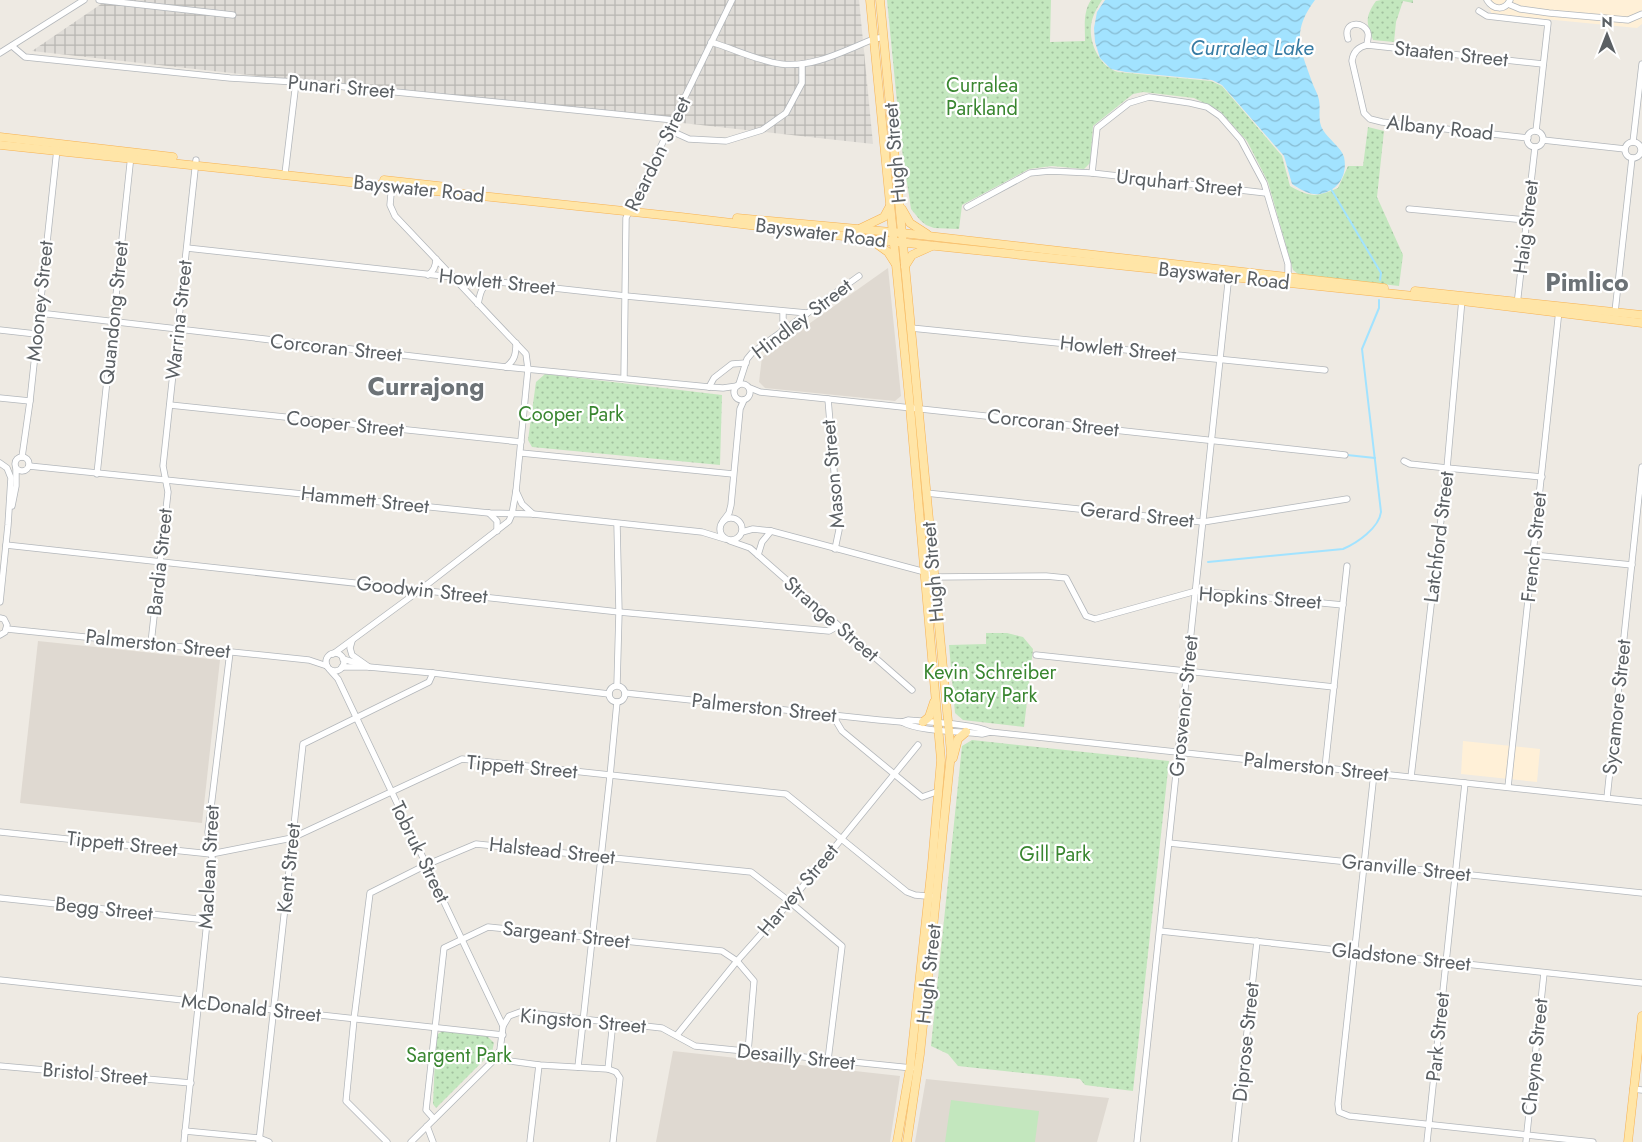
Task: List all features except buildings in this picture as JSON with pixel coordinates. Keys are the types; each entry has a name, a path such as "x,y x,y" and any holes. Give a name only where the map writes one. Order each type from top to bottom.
{"main road":[{"name":"Hugh Street","path":"870,0 893,232 905,266 951,763 918,1069 907,1142"},
{"name":"Hugh Street","path":"880,0 902,233 898,242 896,265 941,760 910,1068 897,1142"},
{"name":"Bayswater Road","path":"0,137 57,147 631,209 869,239 1288,280 1517,305 1642,315"},
{"name":"Bayswater Road","path":"0,145 57,147"},
{"path":"900,203 904,215 910,223 924,233 936,237"},
{"path":"859,229 884,217 890,205"},
{"name":"Bayswater Road","path":"631,209 893,232 1229,274"},
{"path":"869,239 888,252 896,265"},
{"path":"905,266 914,254 934,246"},
{"name":"Bayswater Road","path":"1560,309 1642,323"},
{"path":"923,722 929,717 936,695"},
{"path":"951,763 958,739 966,732"},
{"path":"1628,1142 1642,1016"}],"street":[{"path":"0,54 84,0"},
{"path":"100,0 232,15"},
{"name":"Reardon Street","path":"624,378 626,218 732,0"},
{"path":"1487,0 1493,7 1505,7 1509,2 1520,9 1549,13 1628,20 1642,14"},
{"path":"1479,11 1487,16 1548,23 1536,131"},
{"path":"1348,39 1346,33 1348,28 1358,24 1364,27 1368,33 1367,45"},
{"path":"711,42 783,65 815,62 874,38 884,37"},
{"name":"Staaten Street","path":"1359,48 1367,45 1543,64"},
{"name":"Punari Street","path":"12,46 25,57 674,120"},
{"name":"Albany Road","path":"1359,48 1352,61 1364,113 1370,120 1528,138"},
{"path":"669,130 689,139 726,141 762,130 786,113 802,83 802,64"},
{"path":"1633,142 1642,64"},
{"path":"285,172 296,82"},
{"path":"967,207 1030,173 1050,171 1092,173 1098,128 1129,103 1149,97 1190,103 1207,107 1220,116 1242,140 1264,183 1288,264 1288,280"},
{"path":"1536,131 1542,134 1543,140 1541,144 1535,146 1530,144 1528,138 1531,133 1536,131"},
{"path":"1543,140 1625,149"},
{"path":"1625,149 1628,144 1633,142"},
{"path":"1632,158 1638,156 1641,151 1639,146 1633,142"},
{"name":"Haig Street","path":"1517,305 1535,146"},
{"name":"Mooney Street","path":"22,457 30,401 57,147"},
{"path":"1625,149 1627,155 1632,158"},
{"name":"Quandong Street","path":"97,474 130,155"},
{"path":"1615,312 1632,158"},
{"name":"Warrina Street","path":"166,480 163,466 195,162"},
{"name":"Urquhart Street","path":"1092,173 1266,192"},
{"path":"330,656 509,521 512,514 521,453 528,369 526,354 392,212 389,201 392,183"},
{"path":"1409,209 1526,220"},
{"name":"Howlett Street","path":"187,248 626,296 807,313"},
{"path":"428,275 433,272 436,266 436,259"},
{"name":"Grosvenor Street","path":"1137,1142 1229,274"},
{"name":"Hindley Street","path":"738,385 745,365 752,353 859,276"},
{"path":"478,304 480,292 490,281"},
{"name":"Latchford Street","path":"1411,777 1447,468 1462,299"},
{"name":"French Street","path":"1508,787 1560,309"},
{"path":"783,312 783,331"},
{"name":"Corcoran Street","path":"39,314 528,369 723,388 738,385"},
{"name":"Howlett Street","path":"911,328 1325,370"},
{"path":"0,330 36,334"},
{"path":"506,366 514,360 516,343"},
{"name":"Hindley Street","path":"709,386 714,378 732,364 745,365"},
{"name":"Hindley Street","path":"745,365 749,387"},
{"path":"740,409 734,391 738,385 743,384 749,387 747,398 740,409 731,504 729,513 722,523 721,534 727,540 736,540 742,534 753,529"},
{"name":"Corcoran Street","path":"749,387 760,392 1345,455"},
{"name":"Corcoran Street","path":"723,388 735,397"},
{"path":"735,397 747,398 760,392"},
{"path":"0,398 30,401"},
{"name":"Mason Street","path":"828,399 839,530 835,548"},
{"name":"Cooper Street","path":"170,405 521,442"},
{"path":"521,453 733,474"},
{"path":"8,525 16,486 16,460 22,457 26,459 26,468 16,486"},
{"path":"1404,461 1410,464 1542,477"},
{"path":"0,463 15,467 20,471 26,468"},
{"path":"0,463 8,468 11,478 0,602"},
{"name":"Sycamore Street","path":"1607,798 1642,467"},
{"name":"Hammett Street","path":"26,468 166,480 489,513 533,514 702,532 727,540"},
{"name":"Bardia Street","path":"152,643 168,492 166,480"},
{"path":"516,491 522,504 533,514"},
{"name":"Gerard Street","path":"926,493 1203,522 1347,499"},
{"path":"731,504 739,521 742,534"},
{"path":"489,513 496,521 497,531"},
{"path":"722,523 730,518 753,529 771,530 925,572 934,577"},
{"name":"Hammett Street","path":"702,532 712,530 722,523"},
{"path":"617,524 619,612 617,685"},
{"path":"758,555 762,542 771,530"},
{"name":"Strange Street","path":"742,534 750,548 912,690"},
{"name":"Strange Street","path":"727,540 750,548"},
{"name":"Goodwin Street","path":"6,546 161,561 619,612 829,631 838,626"},
{"path":"1533,555 1632,565"},
{"path":"1325,768 1347,566"},
{"name":"Hopkins Street","path":"934,577 1046,576 1066,578 1086,616 1090,618 1100,618 1196,591 1343,605"},
{"path":"0,618 6,622 6,629 0,635"},
{"name":"Palmerston Street","path":"6,629 309,660 329,668"},
{"path":"338,679 342,668 344,650 352,641"},
{"path":"352,641 350,648 352,656 369,667"},
{"name":"Maclean Street","path":"184,1142 213,864 208,832 230,652"},
{"path":"1036,655 1334,687"},
{"path":"330,656 369,667"},
{"path":"330,656 329,668 336,671 342,668 369,667 609,694"},
{"name":"Palmerston Street","path":"309,660 330,656"},
{"name":"Tobruk Street","path":"329,668 338,679 503,1026"},
{"name":"Kent Street","path":"259,1140 303,744 429,682 433,673"},
{"path":"617,685 622,687 625,693 624,699 616,702 611,700 609,694 610,689 617,685"},
{"name":"Palmerston Street","path":"625,693 836,716 902,722 908,720 939,726"},
{"path":"578,1067 602,856 616,702"},
{"path":"836,716 836,721 842,731 922,798 939,791"},
{"name":"Palmerston Street","path":"902,722 909,726 976,728 990,732 1642,802"},
{"name":"Palmerston Street","path":"948,727 982,734 990,732"},
{"name":"Harvey Street","path":"677,1035 790,902 918,745"},
{"name":"Tippett Street","path":"0,832 211,854 292,838 462,759 786,794 907,892 915,895 937,897"},
{"path":"1374,773 1338,1104 1339,1112 1349,1116 1429,1124 1526,1139 1593,1142"},
{"name":"Park Street","path":"1427,1142 1465,783"},
{"name":"Granville Street","path":"1169,843 1642,893"},
{"name":"Halstead Street","path":"387,1142 346,1101 370,893 426,865 476,844 752,872 842,946 828,1060"},
{"name":"Begg Street","path":"0,898 207,920"},
{"name":"Sargeant Street","path":"434,1119 426,1110 444,948 461,938 488,927 722,952 738,961 754,982 748,1052"},
{"name":"Gladstone Street","path":"1160,931 1642,983"},
{"name":"Diprose Street","path":"1235,1142 1257,942"},
{"name":"Cheyne Street","path":"1526,1139 1544,973"},
{"name":"McDonald Street","path":"0,980 502,1035"},
{"name":"Kingston Street","path":"495,1059 500,1050 503,1026 509,1016 520,1012 662,1028 677,1035"},
{"path":"608,1069 612,1021"},
{"name":"Desailly Street","path":"677,1035 695,1046 918,1069"},
{"path":"411,1142 495,1059 539,1065 608,1069 616,1072 620,1078 612,1142"},
{"path":"530,1142 539,1065"},
{"name":"Bristol Street","path":"0,1066 191,1083"},
{"path":"1633,1089 1642,1090"},
{"path":"427,1126 433,1142"},
{"path":"185,1131 269,1142"}],"shaded area":[{"path":"107,0 859,0 873,144 32,51"},
{"path":"1485,0 1642,0 1642,24 1637,28 1492,14"},
{"path":"888,268 901,396 895,401 765,388 759,382 762,357"},
{"path":"38,641 220,660 202,823 20,803"},
{"path":"1463,741 1540,749 1537,782 1461,774"},
{"path":"673,1051 900,1076 890,1142 656,1142"},
{"path":"926,1079 1109,1098 1097,1142 915,1142"}],"green space":[{"name":"Curralea Parkland","path":"887,0 1051,0 1050,42 1085,41 1085,19 1088,5 1091,0 1102,0 1092,19 1091,33 1097,54 1106,65 1118,72 1211,81 1222,86 1282,156 1290,186 1303,193 1314,195 1338,188 1348,166 1363,166 1368,127 1384,131 1377,197 1403,255 1399,286 1298,274 1293,270 1268,182 1247,141 1220,111 1194,98 1143,92 1133,94 1093,126 1090,163 1084,169 1052,166 1029,169 962,205 959,229 934,228 926,225 911,209 901,143"},
{"path":"1413,0 1413,3 1403,1 1396,22 1394,42 1373,40 1369,29 1368,16 1376,1"},
{"name":"Cooper Park","path":"545,374 722,395 720,465 532,447 528,440 536,382"},
{"name":"Kevin Schreiber Rotary Park","path":"986,633 1007,633 1023,637 1033,649 1024,727 963,720 955,713 949,645 986,644"},
{"name":"Gill Park","path":"972,740 1169,761 1133,1091 1085,1085 1080,1079 958,1066 948,1054 931,1046 962,746"},
{"name":"Sargent Park","path":"443,1031 487,1036 494,1043 492,1052 436,1108 433,1104 436,1035"},
{"path":"951,1100 1039,1111 1035,1142 945,1142"}],"water":[{"name":"Curralea Lake","path":"1105,0 1315,0 1307,11 1300,31 1301,50 1320,104 1321,126 1344,157 1343,176 1337,186 1320,194 1313,194 1305,192 1292,184 1284,156 1222,85 1212,80 1111,69 1100,58 1095,42 1094,28 1097,12"}],"waterway":[{"path":"1331,189 1381,273 1380,280"},
{"path":"1208,562 1343,549 1361,539 1376,524 1381,512 1362,349 1379,308 1379,300"},
{"path":"1347,455 1375,458"}],"district":[{"name":"Pimlico","path":"1587,282"},
{"name":"Currajong","path":"426,386"}]}
